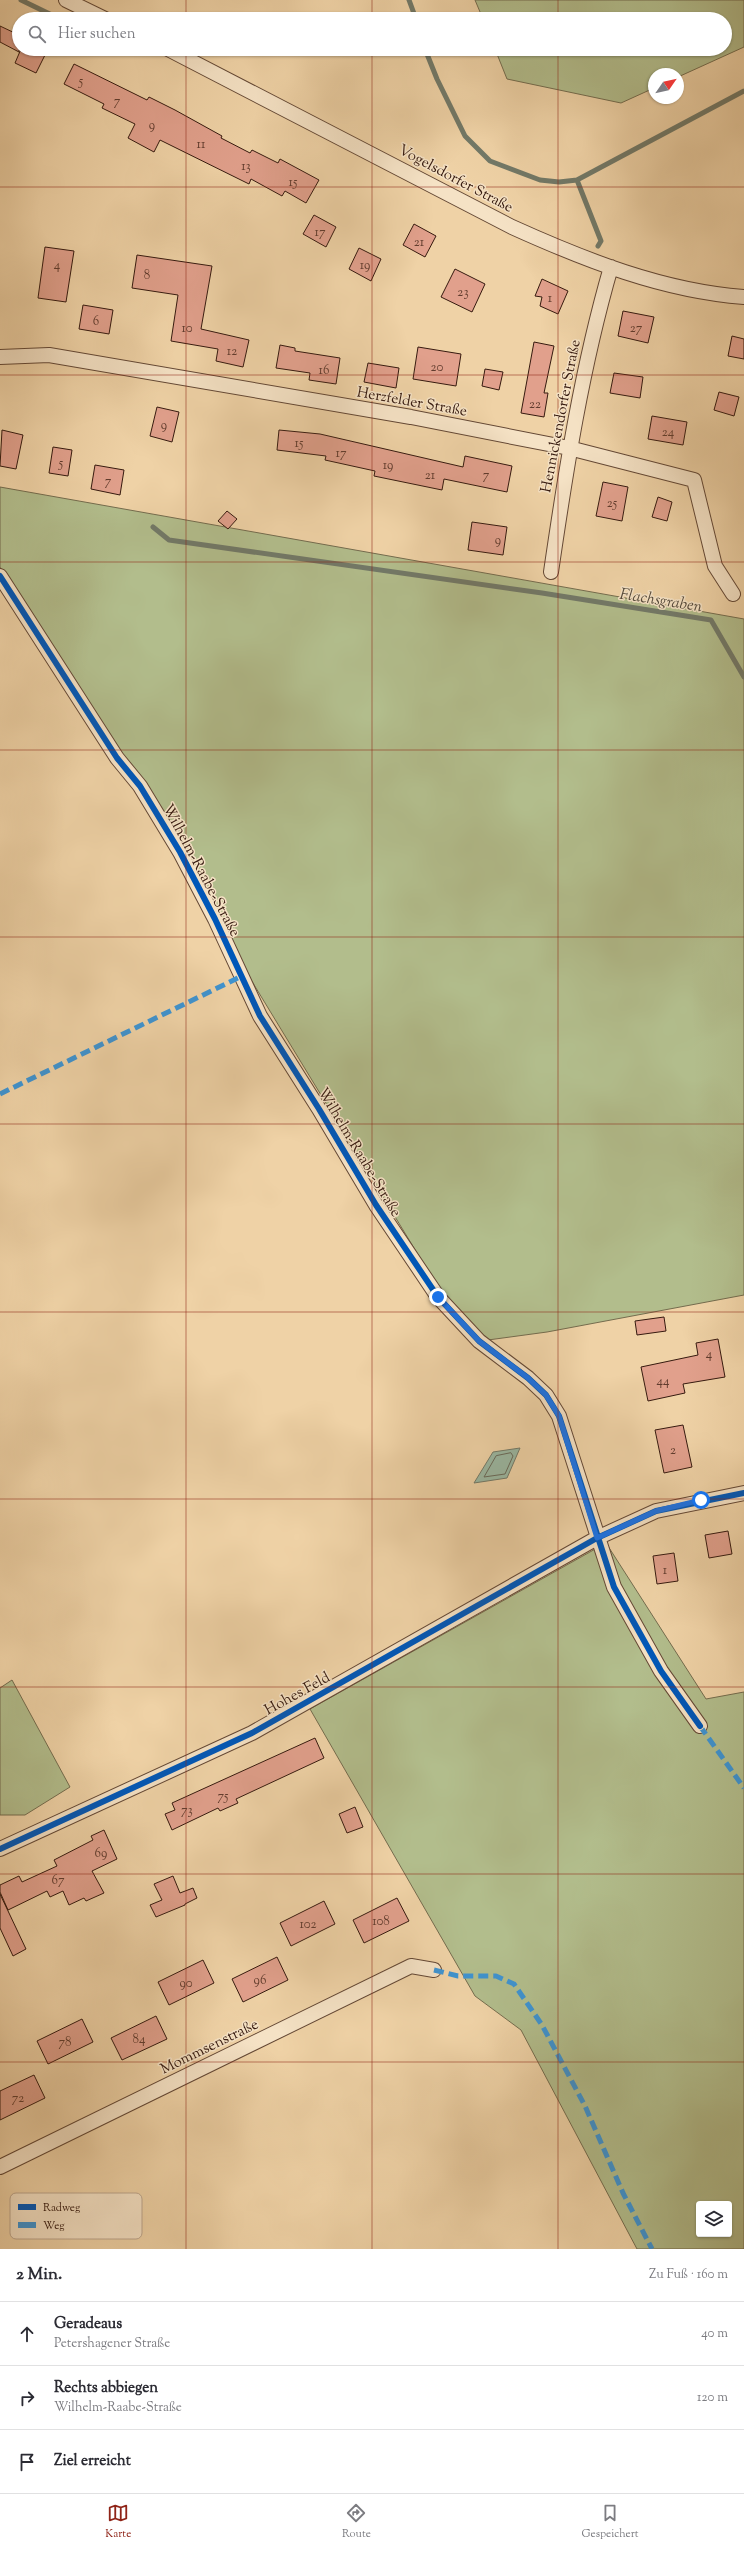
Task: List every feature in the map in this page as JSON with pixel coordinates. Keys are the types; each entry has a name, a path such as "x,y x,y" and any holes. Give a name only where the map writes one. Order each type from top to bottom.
{"street":[{"path":"66,0 91,12"},
{"name":"Vogelsdorfer Straße","path":"182,56 512,227 611,267 666,284 744,297"},
{"name":"Hennickendorfer Straße","path":"550,572 569,448 587,356 611,267"},
{"name":"Herzfelder Straße","path":"0,357 49,355 411,417 569,448 694,480 715,566 733,594"},
{"name":"Wilhelm-Raabe-Straße","path":"0,576 117,758 140,786 180,852 216,920 260,1016 319,1109 376,1206 438,1297 479,1341 528,1378 546,1395 559,1416 614,1587 626,1611 661,1671 700,1726"},
{"name":"Hohes Feld","path":"0,1849 252,1733 597,1538 656,1511 744,1493"},
{"name":"Mommsenstraße","path":"0,2167 411,1966 434,1970"}],"shaded area":[{"path":"475,0 744,0 744,47 732,52 732,12 480,12"},
{"path":"498,56 724,56 684,74 684,68 648,68 648,91 621,103 507,79"},
{"path":"0,487 744,619 744,1295 547,1332 488,1340 442,1294 0,567"},
{"path":"606,1543 706,1699 744,1692 744,2249 637,2249 521,2030 475,1996 310,1709"},
{"path":"12,1680 70,1787 25,1815 0,1815 0,1688"}],"water":[{"path":"520,1448 507,1478 474,1483 493,1452"}],"building":[{"path":"0,26 12,32 12,48 0,42"},
{"path":"18,56 44,56 36,73 15,63"},
{"path":"74,64 147,100 149,97 175,110 222,136 221,138 250,153 252,150 278,163 280,159 319,180 306,203 285,191 282,196 251,179 249,184 160,140 154,152 128,138 135,124 102,108 104,104 64,84"},
{"path":"314,215 336,227 326,247 303,234"},
{"path":"414,224 436,236 425,257 403,245"},
{"path":"45,247 74,251 66,302 38,298"},
{"path":"359,248 381,259 371,281 349,269"},
{"path":"137,255 212,266 201,329 249,340 243,367 216,361 218,349 171,341 178,295 132,288"},
{"path":"455,269 485,284 472,312 441,297"},
{"path":"542,279 568,291 558,314 540,306 542,297 535,296"},
{"path":"83,305 113,310 109,334 79,329"},
{"path":"623,311 654,317 648,343 618,336"},
{"path":"732,336 744,339 744,359 728,356"},
{"path":"534,342 554,346 544,393 548,393 544,417 521,413"},
{"path":"280,345 295,348 295,351 340,358 336,384 309,380 310,373 276,368"},
{"path":"418,347 461,354 456,386 413,379"},
{"path":"368,363 399,368 396,388 364,382"},
{"path":"485,369 503,372 499,390 482,386"},
{"path":"614,373 643,377 640,398 610,393"},
{"path":"719,392 739,397 734,416 714,410"},
{"path":"157,407 179,412 172,442 150,436"},
{"path":"652,416 687,422 683,445 648,439"},
{"path":"2,430 23,435 16,469 0,466"},
{"path":"279,430 320,434 463,467 465,456 512,466 507,492 444,479 442,490 374,476 375,471 325,460 326,456 277,450"},
{"path":"53,447 72,450 68,476 49,473"},
{"path":"95,465 124,470 120,495 91,489"},
{"path":"603,482 628,487 622,521 596,516"},
{"path":"658,497 672,502 667,521 652,517"},
{"path":"227,511 237,519 228,529 218,521"},
{"path":"472,522 507,527 503,555 468,550"},
{"path":"664,1317 666,1331 637,1335 635,1321"},
{"path":"718,1339 725,1377 683,1384 685,1393 648,1401 641,1367 698,1355 696,1343"},
{"path":"683,1425 692,1467 664,1473 655,1430"},
{"path":"728,1531 732,1554 709,1558 705,1535"},
{"path":"674,1553 678,1581 657,1584 653,1556"},
{"path":"315,1738 324,1758 236,1799 238,1803 220,1811 218,1808 172,1830 165,1814 175,1810 172,1803"},
{"path":"355,1807 363,1827 347,1833 339,1814"},
{"path":"104,1830 117,1859 92,1871 104,1893 86,1901 84,1898 69,1905 63,1891 50,1897 47,1891 8,1910 0,1892 0,1885 19,1876 22,1882 57,1866 54,1860 93,1840 91,1836"},
{"path":"173,1876 180,1893 193,1888 197,1898 185,1905 156,1917 150,1905 162,1900 154,1884"},
{"path":"0,1894 26,1949 13,1956 0,1928"},
{"path":"397,1898 409,1921 364,1943 353,1920"},
{"path":"324,1901 335,1924 291,1946 280,1923"},
{"path":"277,1957 288,1980 243,2002 232,1979"},
{"path":"203,1960 214,1983 169,2005 158,1982"},
{"path":"156,2016 167,2039 122,2060 111,2038"},
{"path":"82,2019 93,2042 48,2064 37,2041"},
{"path":"34,2075 45,2098 0,2120 0,2091"}],"waterway":[{"path":"21,0 46,12"},
{"path":"409,0 413,12"},
{"path":"428,56 437,79 465,136 490,161 540,180 559,182 577,180 744,91"},
{"name":"Flachsgraben","path":"577,180 601,241 598,246"},
{"path":"153,527 169,540 542,593 711,620 744,677"}],"marked path":[{"path":"0,1094 242,976"},
{"path":"700,1726 744,1788"},
{"path":"434,1970 458,1976 496,1976 514,1984 542,2025 585,2106 623,2193 652,2249"}],"cycle path":[{"path":"0,576 117,758 140,786 180,852 215,919 260,1016 319,1109 376,1205 438,1297 479,1341 528,1378 546,1395 559,1416 614,1587 661,1671 700,1726"},
{"path":"0,1849 252,1733 597,1538 656,1511 744,1493"}],"route":[{"path":"438,1297 479,1341 528,1378 546,1395 559,1416 597,1538 656,1511 701,1500"}]}
